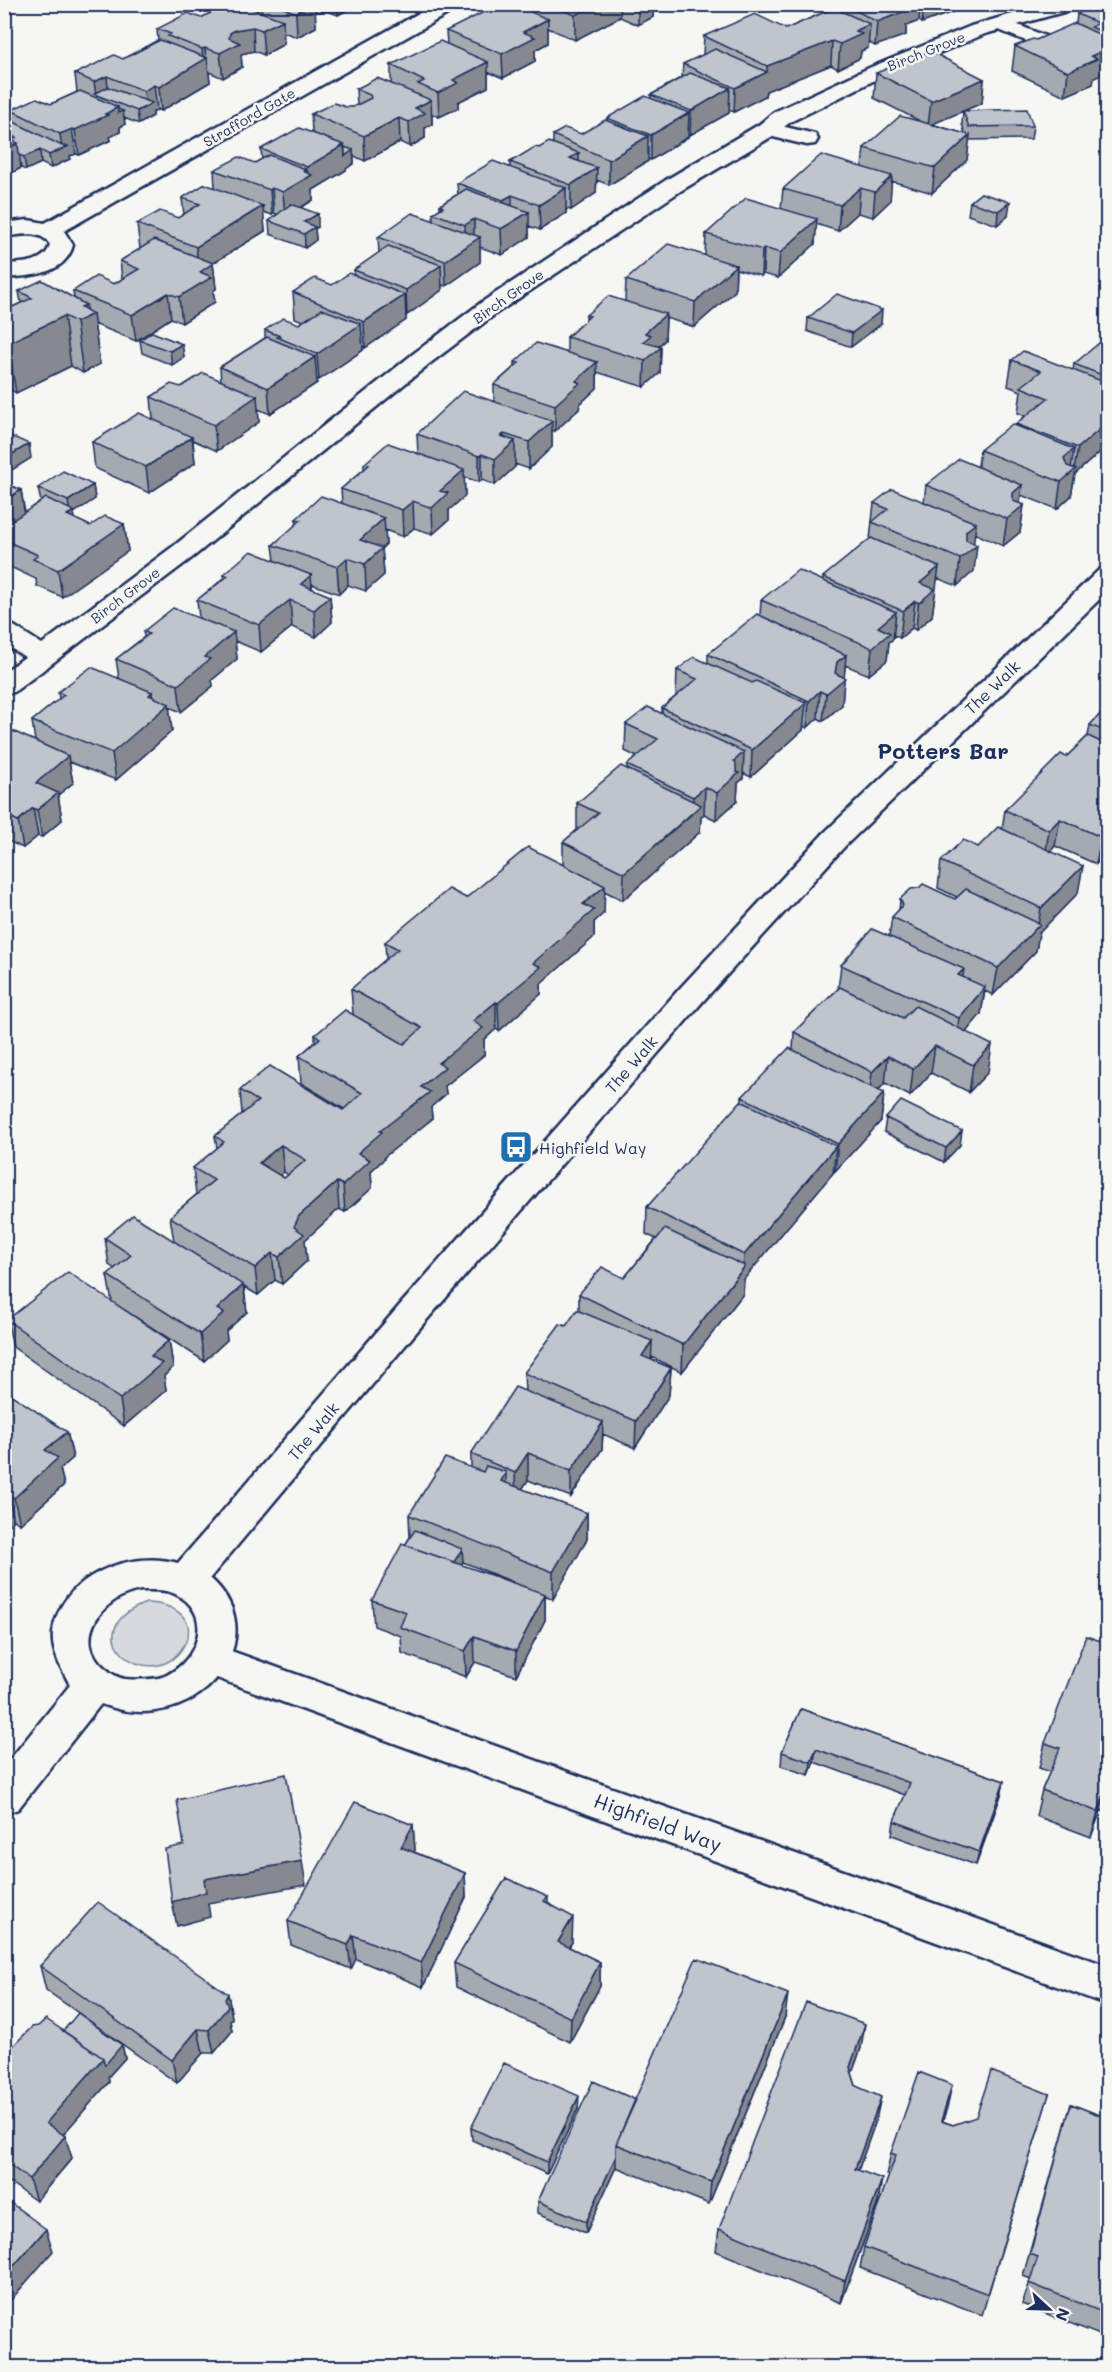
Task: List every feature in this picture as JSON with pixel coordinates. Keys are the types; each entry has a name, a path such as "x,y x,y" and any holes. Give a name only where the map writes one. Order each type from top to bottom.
{"street":[{"name":"Strafford Gate","path":"49,230 451,4"},
{"name":"Birch Grove","path":"4,686 184,551 421,359 490,307 674,185 768,129 782,117 876,72 978,30 1065,6"},
{"path":"1001,24 1048,44"},
{"path":"768,129 807,139"},
{"path":"4,230 22,227 49,230 62,241 63,248 60,255 42,266 30,270 4,271"},
{"name":"The Walk","path":"185,1581 412,1314 717,967 835,839 1107,576"},
{"path":"4,632 43,657"},
{"path":"141,1575 164,1575 185,1581 202,1593 213,1608 218,1628 216,1647 209,1659 188,1682 165,1693 140,1697 115,1695 94,1684 79,1669 71,1649 73,1629 82,1608 98,1592 117,1580 141,1575"},
{"name":"Highfield Way","path":"209,1659 1107,1986"},
{"path":"4,1797 94,1684"}],"shaded area":[{"path":"146,1603 156,1603 173,1609 181,1614 188,1628 188,1637 183,1647 169,1661 153,1666 137,1663 124,1655 115,1643 115,1629 124,1615"}],"building":[{"path":"228,4 239,4 283,20 262,30 253,27 235,30 230,33 229,38 240,43 220,53 202,49 168,36 171,34 157,29 188,13 201,18"},
{"path":"274,4 312,4 296,13"},
{"path":"500,4 511,4 548,19 523,32 535,37 502,54 446,31"},
{"path":"548,4 598,4 575,15"},
{"path":"844,4 896,4 908,10 877,22"},
{"path":"1086,4 1107,4 1107,34 1091,27 1098,23 1077,14 1090,7"},
{"path":"834,8 870,24 855,31 862,34 840,44 832,41 767,66 704,36 755,14 786,29"},
{"path":"1075,23 1107,38 1107,49 1091,56 1097,59 1068,72 1015,46 1036,40"},
{"path":"160,40 207,58 159,87 154,85 144,91 107,76 94,82 75,74 114,55 123,59"},
{"path":"440,41 488,62 453,80 458,83 438,93 418,84 424,81 391,65"},
{"path":"715,49 767,72 735,88 683,64"},
{"path":"930,51 984,79 931,101 876,73"},
{"path":"690,73 730,88 691,111 651,95"},
{"path":"377,78 431,100 415,108 425,113 409,122 399,118 364,136 311,114 334,103 353,107 371,98 370,95 356,89"},
{"path":"108,87 152,103 137,111 94,94"},
{"path":"80,91 118,107 105,114 108,115 75,130 60,134 11,110 37,98 51,104"},
{"path":"645,96 689,113 651,135 607,118"},
{"path":"1027,109 1033,126 969,127 963,111"},
{"path":"900,116 970,135 935,168 864,148"},
{"path":"4,117 62,146 69,146 49,155 40,150 24,157 19,155 18,143 11,140 16,138 11,135 10,128 4,126"},
{"path":"605,120 648,136 609,160 553,135 565,128 581,134"},
{"path":"299,128 344,145 307,167 261,149"},
{"path":"4,137 18,143 4,150"},
{"path":"549,142 579,153 570,158 597,168 571,185 510,162 535,147 539,148"},
{"path":"345,147 353,150 345,156"},
{"path":"269,155 305,169 303,171 312,175 283,192 272,188 270,190 214,170 239,157 255,163"},
{"path":"821,155 892,176 875,192 860,188 840,205 783,189"},
{"path":"493,161 566,188 539,205 512,195 503,200 457,183"},
{"path":"205,184 263,206 196,247 137,224 160,211 178,218 200,204 182,198"},
{"path":"466,189 529,212 501,229 474,219 465,225 433,213 443,207 440,205"},
{"path":"981,193 1010,202 998,211 970,202"},
{"path":"746,198 817,219 780,253 706,234"},
{"path":"291,204 318,214 304,222 315,227 304,234 269,221"},
{"path":"412,213 480,237 445,261 378,237"},
{"path":"154,240 213,263 200,272 212,277 179,297 168,293 132,315 73,291 96,276 114,284 139,269 120,261"},
{"path":"668,244 736,265 695,302 626,280"},
{"path":"388,246 441,265 406,290 354,270"},
{"path":"349,273 405,295 364,322 293,292 315,278 332,285"},
{"path":"42,280 86,305 81,307 93,314 76,322 64,316 8,343 4,341 4,311 32,298 19,291"},
{"path":"837,294 882,310 852,333 808,318"},
{"path":"608,296 666,314 645,333 651,335 643,342 661,347 645,361 567,337 590,316 586,315"},
{"path":"322,309 361,324 317,354 265,330 283,318 299,324"},
{"path":"152,332 182,344 170,351 140,340"},
{"path":"267,337 315,357 268,388 220,367"},
{"path":"1104,339 1107,341 1107,377 1074,364"},
{"path":"536,343 597,362 576,381 580,383 555,405 494,385 519,363 515,362"},
{"path":"1023,351 1107,383 1107,423 1078,448 1016,424 1048,398 1021,387 1041,371 1012,360"},
{"path":"203,373 257,396 214,425 151,397 171,384 181,387"},
{"path":"463,391 552,421 529,442 504,434 501,436 515,441 495,459 482,454 479,456 417,434"},
{"path":"139,413 192,437 146,467 92,442"},
{"path":"1012,424 1074,449 1064,458 1067,466 1076,469 1061,482 980,450"},
{"path":"4,433 29,444 4,459"},
{"path":"388,443 464,470 440,491 448,493 432,508 413,501 402,510 341,489 369,465 364,464"},
{"path":"959,459 1022,485 1013,493 1013,501 1024,505 1007,519 926,485"},
{"path":"63,471 93,485 68,501 38,488"},
{"path":"4,483 21,490 4,501"},
{"path":"892,489 976,523 966,531 966,540 977,545 960,559 872,522 888,509 874,503"},
{"path":"321,496 384,518 360,540 382,548 365,564 347,558 337,567 273,545 301,520 296,519"},
{"path":"46,498 74,511 67,515 90,526 105,516 124,524 58,570 33,559 38,555 4,540 4,526"},
{"path":"871,538 939,567 920,583 935,589 919,603 915,601 903,611 823,577"},
{"path":"251,551 311,575 301,584 330,596 314,610 290,600 259,625 197,600 228,576 224,574"},
{"path":"798,570 896,612 878,627 890,633 872,648 761,600"},
{"path":"173,608 234,632 205,657 210,659 178,685 116,659 149,634 144,631"},
{"path":"757,614 846,655 837,662 835,673 845,678 826,694 820,691 809,701 708,654"},
{"path":"694,657 752,683 756,681 806,703 752,750 662,708 697,679 677,670"},
{"path":"91,667 152,692 149,695 169,704 112,753 32,721 64,695 58,692"},
{"path":"648,707 744,752 734,761 736,772 739,773 717,793 705,787 693,797 627,765 658,739 626,724"},
{"path":"1107,707 1107,732 1090,725"},
{"path":"4,729 68,756 36,783 58,793 37,810 33,808 18,821 4,814"},
{"path":"1088,736 1107,745 1107,811 1101,817 1107,820 1107,830 1101,837 1060,819 1049,830 1005,810 1061,754 1066,757"},
{"path":"621,766 701,805 624,873 563,842 598,813 577,803"},
{"path":"998,827 1083,866 1041,908 941,861 963,840 978,847"},
{"path":"528,847 605,886 583,904 594,910 533,963 541,967 473,1021 483,1028 438,1063 445,1067 421,1087 430,1092 380,1131 382,1132 358,1153 370,1160 343,1185 337,1182 299,1216 294,1227 304,1234 279,1257 272,1253 255,1268 170,1217 214,1180 193,1168 224,1142 215,1136 258,1101 240,1090 270,1066 343,1110 362,1093 299,1056 320,1038 315,1035 345,1010 404,1044 422,1028 351,989 398,949 385,942 449,889 466,898","holes":["281,1145 306,1160 284,1178 259,1163"]},
{"path":"923,884 955,899 966,889 1040,924 998,968 892,917 903,905 900,899 911,889 919,888"},
{"path":"872,929 964,969 958,975 985,987 959,1018 841,965"},
{"path":"840,987 903,1018 915,1006 992,1045 973,1065 935,1046 913,1069 888,1056 872,1072 794,1032"},
{"path":"789,1048 884,1093 838,1144 742,1097"},
{"path":"741,1101 836,1146 744,1255 647,1207"},
{"path":"901,1101 962,1131 946,1148 886,1118"},
{"path":"133,1215 243,1285 217,1309 224,1313 200,1334 107,1275 131,1255 105,1238"},
{"path":"665,1229 745,1266 683,1345 579,1294 602,1267 624,1278"},
{"path":"68,1272 169,1340 151,1356 162,1363 120,1399 7,1320"},
{"path":"577,1310 652,1341 642,1356 671,1368 636,1421 524,1373 560,1324 566,1326"},
{"path":"515,1387 603,1422 571,1471 528,1453 515,1473 471,1454"},
{"path":"4,1390 67,1432 45,1450 58,1458 14,1498 8,1494 4,1497"},
{"path":"445,1458 483,1472 486,1466 506,1472 501,1481 587,1513 553,1572 409,1515"},
{"path":"415,1530 462,1549 454,1562 405,1545"},
{"path":"402,1544 545,1594 516,1651 474,1636 465,1651 400,1627 406,1612 372,1600"},
{"path":"1086,1636 1107,1643 1107,1785 1098,1812 1042,1790 1060,1748 1045,1743"},
{"path":"801,1709 1004,1781 979,1852 894,1821 910,1783 816,1749 811,1762 782,1752"},
{"path":"286,1774 302,1861 204,1879 206,1892 172,1902 165,1849 184,1845 177,1800"},
{"path":"355,1802 413,1825 401,1847 465,1873 421,1963 353,1935 348,1945 288,1921"},
{"path":"506,1878 548,1897 544,1901 573,1917 558,1942 600,1962 571,2018 454,1963"},
{"path":"98,1902 228,1994 225,1999 228,2007 209,2030 198,2029 172,2060 40,1966"},
{"path":"696,1958 788,1994 711,2182 616,2144"},
{"path":"806,2002 865,2024 850,2067 856,2086 881,2097 855,2169 882,2179 845,2281 719,2229"},
{"path":"78,2013 122,2045 105,2065 103,2058 63,2031"},
{"path":"46,2019 103,2058 46,2123 65,2136 29,2179 4,2161 4,2055 32,2027 38,2026"},
{"path":"504,2063 579,2096 547,2162 471,2128"},
{"path":"991,2071 1049,2094 988,2294 864,2247 896,2155 891,2153 919,2072 952,2085 941,2121 953,2125 976,2117"},
{"path":"593,2081 636,2100 616,2144 616,2156 586,2222 538,2201"},
{"path":"1071,2104 1107,2118 1107,2314 1029,2283 1038,2257 1030,2254"},
{"path":"4,2198 46,2229 4,2277"}],"place":[{"name":"Highfield Way","path":"516,1147"}],"district":[{"name":"Potters Bar","path":"943,750"}]}
